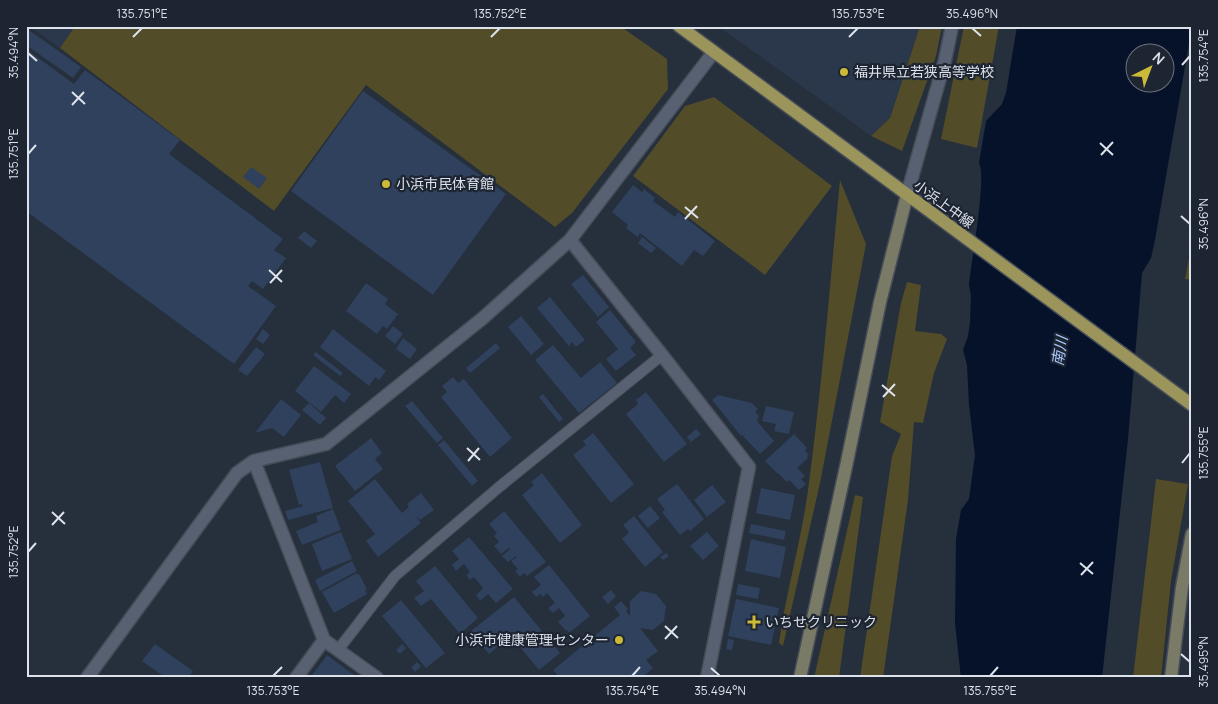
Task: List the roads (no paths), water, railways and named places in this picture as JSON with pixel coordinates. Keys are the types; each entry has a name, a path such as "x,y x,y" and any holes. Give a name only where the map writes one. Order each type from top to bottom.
{"main road":[{"name":"小浜上中線","path":"679,26 713,53 1192,405"}],"street":[{"path":"800,678 880,302 906,195 945,60 952,26"},
{"path":"86,678 238,473 254,461 326,444 483,318 570,240 713,53"},
{"path":"570,240 749,467 707,678"},
{"path":"254,461 324,640 377,678"},
{"path":"1171,678 1182,586 1192,534"},
{"path":"296,678 324,640"}],"lane":[{"path":"338,650 395,576 498,488 662,355"}],"water":[{"name":"南川","path":"1017,26 1192,26 1155,240 1151,258 1142,273 1128,439 1102,678 961,678 955,623 956,539 961,510 969,499 975,455 969,405 967,365 963,350 970,323 971,296 969,284 981,185 979,163 986,121 1002,104 1006,93"}],"place":[{"name":"福井県立若狭高等学校","path":"844,72"},
{"name":"小浜市民体育館","path":"386,184"},
{"name":"いちせクリニック","path":"754,622"},
{"name":"小浜市健康管理センター","path":"619,640"}]}
